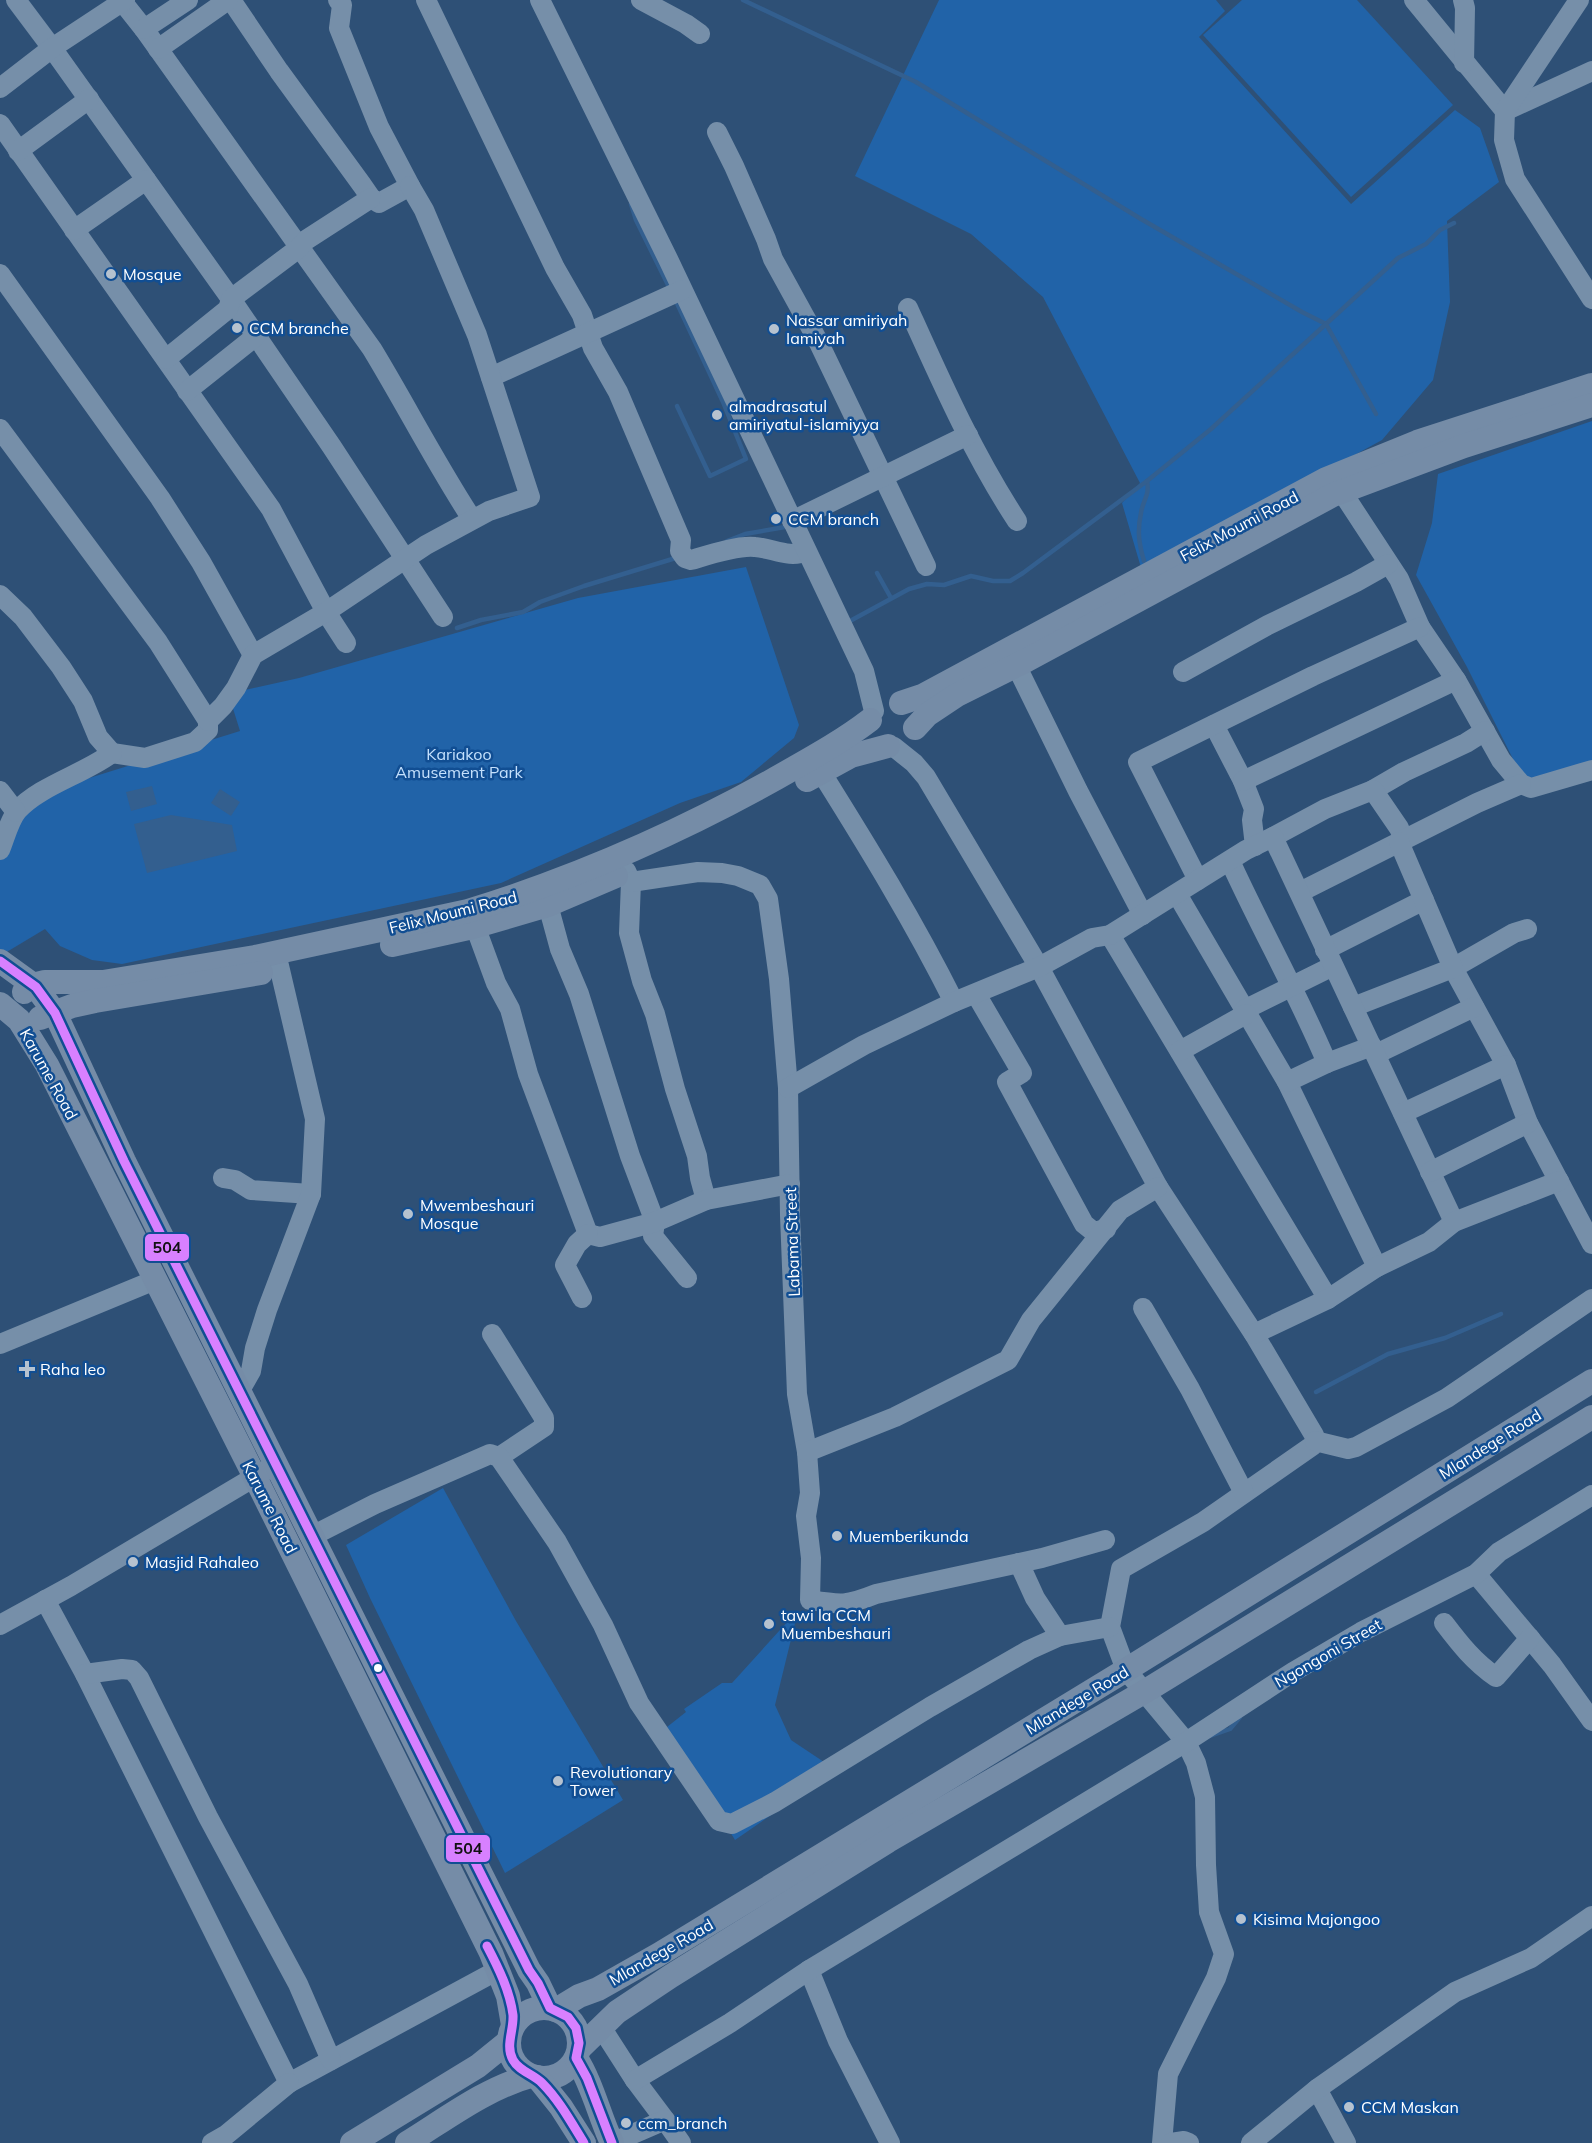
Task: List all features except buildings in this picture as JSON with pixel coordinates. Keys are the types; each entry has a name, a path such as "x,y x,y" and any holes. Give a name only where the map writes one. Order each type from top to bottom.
{"main road":[{"name":"Felix Moumi Road","path":"10,1012 41,1018 95,1001 278,961 481,925 532,903 582,872 685,827 828,749 884,709 922,696 1077,623 1417,442 1592,385"},
{"name":"Felix Moumi Road","path":"1338,484 1592,405"},
{"name":"Felix Moumi Road","path":"33,985 45,982 103,982 278,961 468,911 532,903 629,877 851,756 903,739 927,715 957,695 1016,665 1077,623"},
{"path":"884,709 911,710 914,716 903,739 876,739 870,727 884,709"},
{"name":"Karume Road","path":"0,961 33,985 55,1012 124,1161 239,1392 265,1471 312,1536 471,1856 553,2009"},
{"path":"10,1012 27,989 33,985"},
{"name":"Karume Road","path":"10,1012 47,1065 155,1280 265,1471 491,1953 508,1996 511,2033"},
{"name":"Mlandege Road","path":"577,2054 627,2005 1126,1670 1592,1382"},
{"name":"Mlandege Road","path":"553,2009 598,1989 882,1832 1144,1692 1592,1417"},
{"path":"1497,1440 1515,1465"},
{"path":"1318,1551 1334,1575"},
{"path":"352,2143 478,2066 511,2033 519,2018 530,2010 553,2009 573,2022 578,2035 577,2054 601,2120 612,2143"},
{"path":"511,2033 513,2061 522,2071 534,2077 561,2106 584,2143"},
{"path":"407,2143 490,2092 513,2081 534,2077 547,2078 561,2074 567,2070 577,2054"}],"street":[{"path":"16,0 231,299 443,617"},
{"path":"144,29 188,0"},
{"path":"158,50 229,0 371,198 379,203 410,186"},
{"path":"208,721 224,706 253,655 326,612 405,559 472,519 530,497 477,335 424,210 379,127 339,28 342,5 338,0"},
{"path":"426,0 555,268 582,315 593,348 618,392 681,540 682,555 691,560 741,547 755,546 790,554 806,551"},
{"path":"540,0 884,709"},
{"path":"641,0 700,34"},
{"path":"1414,0 1505,111"},
{"path":"1463,0 1464,63"},
{"path":"1579,0 1505,111 1504,140 1515,179 1592,299"},
{"path":"0,88 52,48 123,1 372,349 401,396 440,469 472,519"},
{"path":"1505,111 1590,73"},
{"path":"18,151 89,99"},
{"path":"0,124 271,509 326,612 346,643"},
{"path":"717,132 734,165 773,259 817,339 926,566"},
{"path":"75,230 146,180"},
{"path":"166,359 228,309 231,299 299,248 306,240 371,198"},
{"path":"0,274 160,498 201,562 253,655"},
{"path":"491,377 682,290"},
{"path":"908,308 981,462 1017,522"},
{"path":"187,391 256,336"},
{"path":"0,429 158,642 208,721 208,730 202,737 184,747 145,758 112,753 98,737 82,701 61,667 23,617 0,595"},
{"path":"792,521 968,435"},
{"path":"1338,484 1399,579 1420,627 1456,680 1501,760 1521,784 1531,788 1592,770"},
{"path":"1183,672 1268,625 1388,564"},
{"path":"1198,880 1138,762 1420,627"},
{"path":"1016,665 1143,915"},
{"path":"1243,781 1456,680"},
{"path":"1214,725 1243,781 1254,809 1252,820 1255,846"},
{"path":"788,1088 864,1045 954,1002 1039,967 1092,938 1110,935 1255,846 1325,809 1373,790 1485,731"},
{"path":"903,739 915,751 926,777 1039,967 1158,1187 1254,1334 1314,1435 1315,1441 1312,1446 1203,1522 1121,1569 1110,1627 1126,1670 1186,1742 1196,1763 1205,1797 1209,1912 1224,1954 1216,1978 1168,2074 1162,2143"},
{"path":"0,849 16,812 43,792 96,765 112,753"},
{"path":"821,772 927,948 954,1002"},
{"path":"1300,892 1477,803 1521,784"},
{"path":"1373,790 1399,828 1424,900 1453,968 1506,1065 1528,1123 1592,1244"},
{"path":"0,791 16,812"},
{"path":"1273,837 1454,1222"},
{"path":"1230,861 1308,1017 1327,1064"},
{"name":"Labama Street","path":"629,877 698,872 738,876 760,885 768,899 779,979 788,1088 797,1394 807,1452 810,1493 806,1516 811,1558 810,1600 843,1605 876,1594 1019,1563"},
{"path":"629,877 629,933 697,1156 706,1200"},
{"path":"1178,894 1287,1082 1377,1267"},
{"path":"1180,1051 1292,987 1329,958 1424,900"},
{"path":"532,903 560,949 579,993 630,1156 655,1222 653,1236 687,1278"},
{"path":"481,925 478,934 496,983 510,1009 528,1074 588,1234"},
{"path":"1353,1007 1453,968 1514,933 1527,929"},
{"path":"1110,935 1328,1299"},
{"path":"239,1392 251,1371 255,1348 267,1310 311,1194 315,1119 278,961"},
{"path":"976,994 1022,1073 1007,1082 1084,1224 1094,1232 1106,1229"},
{"path":"1287,1082 1327,1064 1374,1050 1474,1007"},
{"path":"1403,1113 1506,1065"},
{"path":"1430,1172 1528,1123"},
{"path":"223,1178 235,1180 251,1190 311,1194"},
{"path":"1254,1334 1328,1299 1377,1267 1429,1242 1454,1222 1559,1181"},
{"path":"588,1234 600,1237 655,1222 706,1200 790,1184"},
{"path":"807,1452 895,1417 1008,1360 1031,1320 1120,1210 1158,1187"},
{"path":"582,1298 565,1264 577,1244 588,1234"},
{"path":"0,1344 155,1280"},
{"path":"1315,1441 1348,1449 1356,1447 1447,1398 1592,1299"},
{"path":"1143,1308 1190,1389 1244,1493"},
{"path":"492,1334 544,1418 544,1427 499,1457"},
{"path":"312,1536 375,1504 452,1470 490,1454 499,1457 540,1516 576,1575 603,1625 639,1703 718,1821 732,1824 775,1802 930,1707 1029,1650 1060,1636 1110,1627"},
{"path":"0,1625 265,1471"},
{"name":"Ngongoni Street","path":"635,2080 730,2023 809,1970 1186,1742 1293,1672 1361,1632 1476,1574 1499,1552 1592,1495"},
{"path":"1060,1636 1035,1598 1019,1563 1105,1540"},
{"path":"1476,1574 1530,1638 1592,1721"},
{"path":"45,1600 85,1674 289,2084"},
{"path":"1444,1623 1461,1647 1479,1665 1496,1677 1530,1638"},
{"path":"85,1674 132,1670 140,1678 208,1817 298,1984 331,2060"},
{"path":"1251,2143 1317,2089 1455,1992 1531,1958 1592,1916"},
{"path":"212,2143 235,2128 289,2084 498,1970"},
{"path":"809,1970 838,2041 890,2143"},
{"path":"602,2027 635,2080 681,2143"},
{"path":"1317,2089 1346,2143"},
{"path":"612,2143 665,2120"},
{"path":"1171,2143 1184,2141 1189,2143"}],"green space":[{"path":"939,0 1216,0 1225,11 1199,37 1351,204 1455,110 1480,128 1499,182 1447,221 1450,302 1433,380 1382,440 1142,571 1122,503 1140,483 1043,297 971,234 855,176"},
{"path":"1242,0 1357,0 1453,105 1351,197 1203,35"},
{"path":"1592,421 1592,765 1532,783 1519,771 1467,667 1416,575 1432,523 1438,474"},
{"name":"Kariakoo Amusement Park","path":"746,567 799,725 794,738 741,782 680,803 501,883 122,964 92,960 60,946 45,929 5,953 0,949 0,858 26,813 70,784 240,731 230,699 245,690 299,678 578,598"},
{"path":"443,1488 516,1621 623,1800 505,1873 346,1545"},
{"path":"796,1619 775,1705 791,1740 836,1770 735,1840 667,1727 686,1712 684,1709 722,1683 732,1683 789,1620"}],"shaded area":[{"path":"152,786 157,804 131,811 126,792"},
{"path":"220,789 240,802 231,816 211,803"},
{"path":"171,815 232,825 237,851 147,873 134,824"}],"waterway":[{"path":"743,0 916,82 1141,219 1326,324 1398,258 1426,244 1440,230 1454,223"},
{"path":"631,204 636,220 670,289"},
{"path":"675,299 723,402 746,459 710,476 677,406"},
{"path":"850,621 909,589 927,584 944,585 971,576 993,581 1010,581 1023,573 1147,481 1211,429 1326,324 1376,414"},
{"path":"1144,561 1139,526 1148,490 1147,481"},
{"path":"727,541 745,534 785,527"},
{"path":"457,628 481,620 523,612 540,602 584,586 679,557"},
{"path":"877,573 891,598"},
{"path":"1316,1392 1388,1354 1445,1338 1501,1314"},
{"path":"1210,1736 1230,1729 1240,1717"}],"transit line":[{"name":"504","path":"0,961 36,987 55,1013 124,1161 529,1970 550,2008 568,2017 576,2028 579,2043 576,2058 587,2078 612,2143"},
{"name":"504","path":"487,1946 509,1997 513,2015 510,2038 513,2060 548,2090 584,2143"}],"place":[{"name":"Mosque","path":"111,274"},
{"name":"CCM branche","path":"237,328"},
{"name":"Nassar amiriyah Iamiyah","path":"774,329"},
{"name":"almadrasatul amiriyatul-islamiyya","path":"717,415"},
{"name":"CCM branch","path":"776,519"},
{"name":"Mwembeshauri Mosque","path":"408,1214"},
{"name":"Raha leo","path":"27,1369"},
{"name":"Muemberikunda","path":"837,1536"},
{"name":"Masjid Rahaleo","path":"133,1562"},
{"name":"tawi la CCM Muembeshauri","path":"769,1624"},
{"name":"Revolutionary Tower","path":"558,1781"},
{"name":"Kisima Majongoo","path":"1241,1919"},
{"name":"CCM Maskan","path":"1349,2107"},
{"name":"ccm_branch","path":"626,2123"}]}
